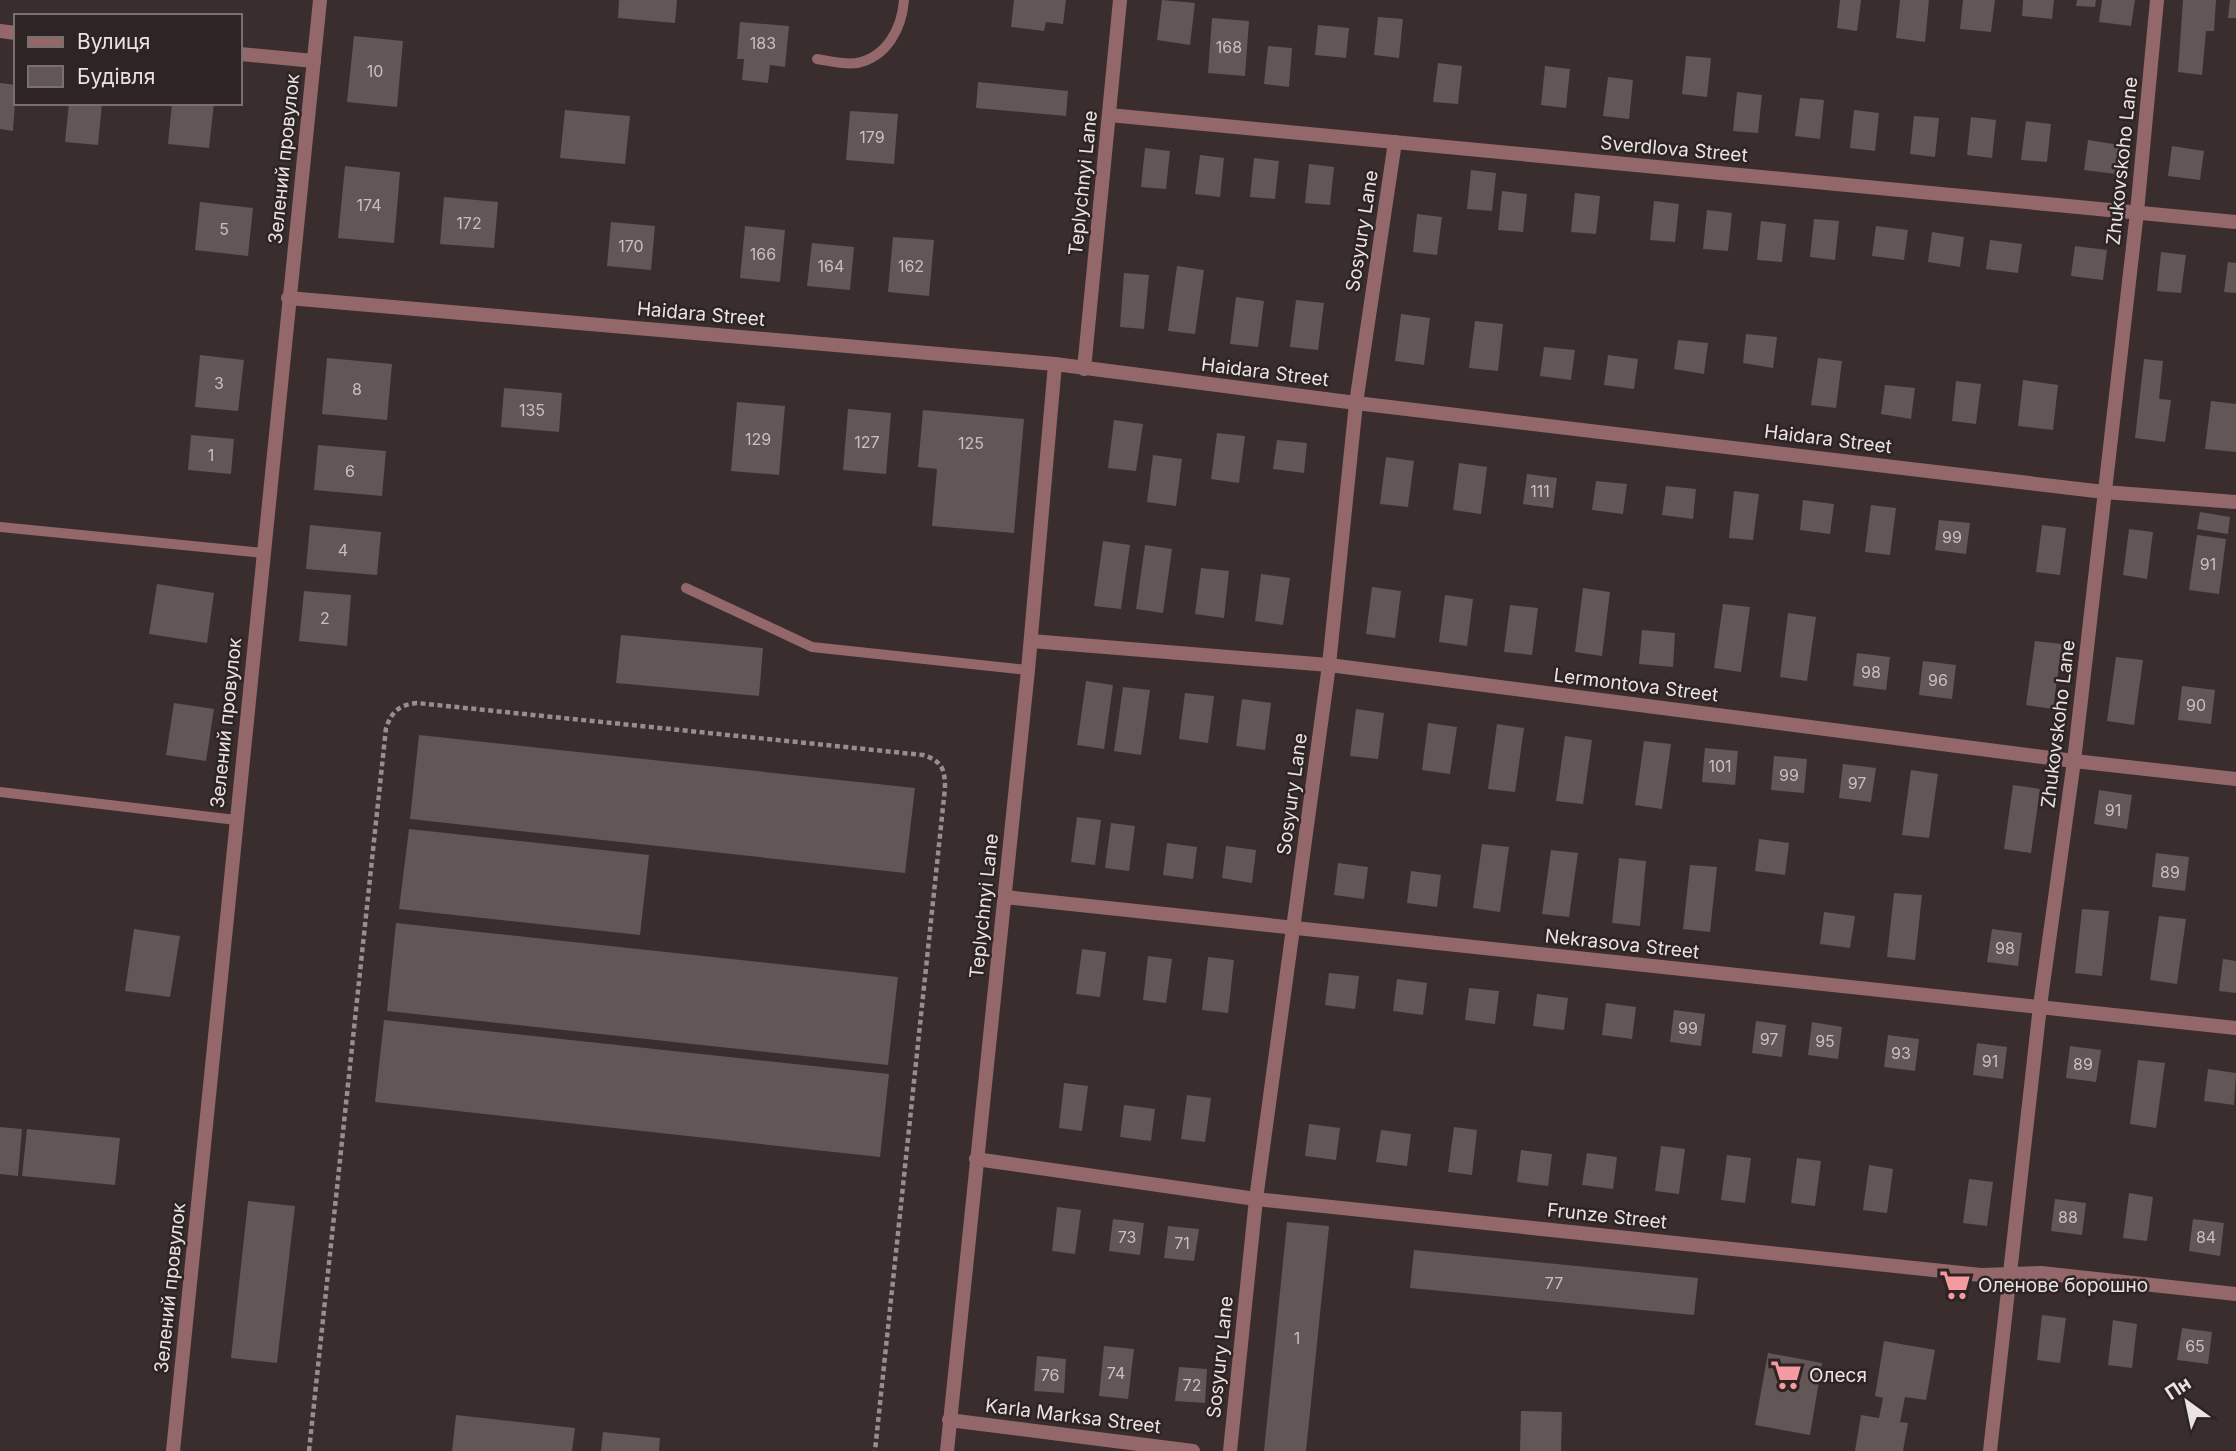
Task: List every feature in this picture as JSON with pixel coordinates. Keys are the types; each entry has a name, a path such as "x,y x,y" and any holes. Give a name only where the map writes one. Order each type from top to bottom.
{"street":[{"name":"Зелений провулок","path":"173,1451 320,0"},
{"name":"Teplychnyi Lane","path":"1084,369 1120,0"},
{"name":"Zhukovskoho Lane","path":"1990,1451 2040,1006 2074,761 2137,212 2157,0"},
{"path":"242,54 314,61"},
{"name":"Sverdlova Street","path":"1109,115 2236,222"},
{"name":"Sosyury Lane","path":"1230,1451 1256,1199 1329,665 1356,403 1395,142"},
{"name":"Haidara Street","path":"288,298 1055,364 1356,403 2104,492 2236,502"},
{"name":"Teplychnyi Lane","path":"947,1451 1031,641 1055,364"},
{"name":"Lermontova Street","path":"1031,641 1329,665 2074,761 2236,779"},
{"name":"Nekrasova Street","path":"1005,897 2236,1028"},
{"name":"Frunze Street","path":"976,1159 1256,1199 1981,1275 2041,1273 2236,1294"},
{"name":"Karla Marksa Street","path":"949,1420 1193,1451"}],"lane":[{"path":"817,59 856,63 874,55 898,30 904,0"},
{"path":"0,527 263,554"},
{"path":"686,588 812,648 1028,670"},
{"path":"0,792 236,820"}],"path":[{"path":"309,1451 386,728 390,716 398,707 417,703 923,755 942,766 945,788 874,1451"}],"building":[{"path":"619,0 677,0 675,23 618,18"},
{"path":"1014,0 1066,0 1063,24 1046,22 1044,31 1011,27"},
{"path":"1162,0 1195,3 1190,45 1157,40"},
{"path":"1840,0 1861,0 1857,31 1837,28"},
{"path":"1900,0 1929,0 1925,42 1896,38"},
{"path":"1963,0 1995,0 1991,32 1960,29"},
{"path":"2023,0 2054,0 2052,19 2022,16"},
{"path":"2077,0 2096,0 2095,7 2076,6"},
{"path":"2102,0 2135,0 2131,26 2099,22"},
{"path":"2183,0 2216,0 2214,31 2206,31 2202,75 2178,72"},
{"path":"2230,0 2236,0 2236,18 2228,18"},
{"path":"1378,17 1403,19 1399,58 1374,55"},
{"path":"1212,18 1249,21 1245,76 1208,73"},
{"path":"740,22 789,26 785,67 770,65 768,83 742,80 744,59 737,59"},
{"path":"1318,25 1349,28 1346,58 1315,55"},
{"path":"354,36 403,41 397,107 347,102"},
{"path":"1268,46 1292,48 1289,87 1264,84"},
{"path":"1686,56 1711,58 1707,97 1682,94"},
{"path":"1438,63 1462,66 1458,104 1433,102"},
{"path":"1545,66 1570,69 1566,108 1541,105"},
{"path":"1608,77 1633,80 1629,119 1603,116"},
{"path":"978,82 1068,91 1066,116 976,108"},
{"path":"0,83 14,85 13,131 0,129"},
{"path":"1737,92 1762,95 1758,133 1733,131"},
{"path":"1800,98 1824,100 1820,139 1795,136"},
{"path":"69,105 102,105 98,145 65,142"},
{"path":"172,105 214,105 209,148 168,144"},
{"path":"565,110 630,116 625,164 560,158"},
{"path":"1854,110 1879,113 1875,151 1850,148"},
{"path":"850,111 898,114 894,164 846,160"},
{"path":"1914,116 1939,118 1935,157 1910,154"},
{"path":"1971,117 1996,120 1992,158 1967,155"},
{"path":"2026,121 2051,124 2047,162 2021,160"},
{"path":"2088,140 2120,145 2116,174 2084,170"},
{"path":"2172,146 2204,151 2200,180 2168,176"},
{"path":"1145,148 1170,151 1166,189 1141,187"},
{"path":"1200,155 1224,158 1220,197 1195,194"},
{"path":"1254,158 1279,161 1275,199 1250,197"},
{"path":"1309,164 1334,167 1330,205 1305,203"},
{"path":"345,166 400,172 394,243 338,238"},
{"path":"1471,170 1496,173 1492,211 1467,209"},
{"path":"1502,191 1527,194 1523,232 1498,230"},
{"path":"1575,193 1600,196 1596,234 1571,232"},
{"path":"444,197 498,202 494,248 440,244"},
{"path":"1654,201 1679,204 1675,242 1650,240"},
{"path":"200,202 253,208 248,256 195,250"},
{"path":"1707,210 1732,213 1728,251 1703,249"},
{"path":"1417,214 1442,217 1437,255 1413,252"},
{"path":"1814,219 1839,221 1835,260 1810,257"},
{"path":"1761,221 1786,224 1782,262 1757,260"},
{"path":"611,222 655,226 651,270 607,266"},
{"path":"745,226 785,230 780,282 740,278"},
{"path":"1876,226 1908,230 1904,260 1872,256"},
{"path":"1932,232 1964,237 1960,267 1928,262"},
{"path":"893,237 934,240 929,296 888,292"},
{"path":"1990,240 2022,244 2018,273 1986,269"},
{"path":"812,243 854,247 850,290 807,286"},
{"path":"2075,246 2107,250 2103,280 2071,276"},
{"path":"2161,252 2186,255 2181,293 2157,291"},
{"path":"2228,262 2236,263 2236,293 2224,292"},
{"path":"1177,266 1204,270 1195,334 1168,331"},
{"path":"1124,273 1149,275 1144,329 1120,327"},
{"path":"1236,297 1264,301 1258,347 1230,344"},
{"path":"1296,300 1324,303 1318,350 1290,347"},
{"path":"1401,314 1430,318 1424,365 1395,361"},
{"path":"1475,321 1503,324 1498,371 1469,368"},
{"path":"1746,334 1777,337 1773,368 1743,363"},
{"path":"1678,340 1708,343 1704,374 1674,369"},
{"path":"1544,347 1575,350 1571,380 1540,376"},
{"path":"200,355 244,360 238,411 195,407"},
{"path":"1608,355 1638,359 1634,389 1604,385"},
{"path":"327,358 392,364 387,420 322,414"},
{"path":"1818,358 1842,361 1836,408 1811,405"},
{"path":"2144,359 2163,361 2159,399 2171,400 2165,442 2135,438"},
{"path":"2023,380 2058,385 2053,430 2018,426"},
{"path":"1956,381 1981,384 1976,424 1952,421"},
{"path":"1885,385 1915,388 1911,419 1881,414"},
{"path":"504,388 562,393 559,432 501,427"},
{"path":"2211,401 2236,404 2236,452 2205,449"},
{"path":"737,402 785,406 779,475 731,471"},
{"path":"848,409 891,413 886,474 843,470"},
{"path":"923,410 1024,419 1014,533 932,526 937,469 918,467"},
{"path":"1114,420 1143,424 1136,471 1108,468"},
{"path":"1217,433 1245,436 1239,483 1211,479"},
{"path":"191,435 234,439 231,474 188,470"},
{"path":"1277,440 1307,443 1304,473 1273,469"},
{"path":"318,445 386,451 382,496 314,490"},
{"path":"1153,455 1182,459 1176,506 1147,502"},
{"path":"1386,457 1414,461 1408,507 1380,504"},
{"path":"1459,463 1487,467 1481,514 1453,510"},
{"path":"1527,474 1557,478 1553,508 1523,504"},
{"path":"1596,481 1627,484 1623,514 1592,510"},
{"path":"1666,486 1696,489 1693,519 1662,515"},
{"path":"1734,491 1759,494 1753,540 1729,538"},
{"path":"1803,500 1834,504 1830,534 1800,530"},
{"path":"1871,505 1896,508 1890,555 1865,552"},
{"path":"2200,512 2230,517 2228,534 2197,529"},
{"path":"1939,520 1970,523 1966,554 1935,550"},
{"path":"310,525 381,532 377,575 306,569"},
{"path":"2042,525 2066,528 2060,575 2036,572"},
{"path":"2129,529 2153,532 2147,579 2123,575"},
{"path":"2197,535 2226,539 2219,594 2189,590"},
{"path":"1103,541 1130,545 1121,609 1094,606"},
{"path":"1145,545 1172,549 1163,613 1136,609"},
{"path":"1201,568 1229,571 1224,618 1195,614"},
{"path":"1261,574 1290,578 1283,625 1255,621"},
{"path":"157,584 214,593 207,643 149,634"},
{"path":"1372,587 1401,591 1395,638 1366,634"},
{"path":"1583,588 1610,592 1602,656 1575,652"},
{"path":"304,591 351,595 347,646 299,641"},
{"path":"1445,595 1473,599 1467,646 1439,642"},
{"path":"1723,604 1750,607 1741,672 1714,668"},
{"path":"1510,605 1538,608 1532,655 1504,652"},
{"path":"1788,613 1816,617 1807,681 1780,677"},
{"path":"1642,630 1675,633 1673,667 1639,664"},
{"path":"621,635 763,648 759,696 616,683"},
{"path":"2035,641 2062,644 2053,709 2026,705"},
{"path":"1857,653 1890,657 1886,690 1853,686"},
{"path":"2116,657 2143,660 2134,725 2107,721"},
{"path":"1923,661 1956,665 1952,699 1919,695"},
{"path":"1086,681 1113,685 1104,749 1077,745"},
{"path":"2182,686 2215,690 2211,724 2178,720"},
{"path":"1123,687 1150,690 1141,755 1114,751"},
{"path":"1185,693 1214,696 1208,743 1179,739"},
{"path":"1242,699 1271,703 1265,750 1236,746"},
{"path":"174,703 214,709 206,761 166,755"},
{"path":"1356,709 1384,713 1378,759 1350,756"},
{"path":"1428,723 1457,727 1450,774 1422,770"},
{"path":"1497,724 1524,728 1515,792 1488,789"},
{"path":"419,735 915,788 905,873 410,819"},
{"path":"1565,736 1592,740 1583,804 1556,801"},
{"path":"1644,741 1671,744 1662,809 1635,805"},
{"path":"1705,748 1738,751 1735,785 1702,782"},
{"path":"1774,756 1807,759 1804,793 1771,790"},
{"path":"1843,764 1876,768 1871,802 1839,798"},
{"path":"1911,770 1938,774 1929,838 1902,835"},
{"path":"2013,785 2040,789 2031,853 2004,849"},
{"path":"2099,790 2132,795 2127,829 2094,824"},
{"path":"1077,817 1101,820 1095,865 1071,862"},
{"path":"1111,823 1135,826 1129,871 1105,868"},
{"path":"409,829 649,855 640,935 399,909"},
{"path":"1759,839 1789,843 1785,875 1755,871"},
{"path":"1167,843 1197,847 1193,879 1163,875"},
{"path":"1482,844 1509,847 1500,912 1473,908"},
{"path":"1226,846 1256,850 1252,883 1222,878"},
{"path":"1551,850 1578,853 1569,917 1542,914"},
{"path":"2156,853 2189,857 2185,891 2152,887"},
{"path":"1619,858 1646,861 1640,926 1612,923"},
{"path":"1338,863 1368,867 1364,899 1334,895"},
{"path":"1690,865 1717,867 1710,932 1683,929"},
{"path":"1411,871 1441,875 1437,907 1407,903"},
{"path":"1894,893 1922,895 1915,960 1887,957"},
{"path":"2082,909 2109,911 2102,976 2075,973"},
{"path":"1824,912 1855,916 1850,948 1820,944"},
{"path":"2159,916 2186,919 2177,984 2150,980"},
{"path":"396,923 898,977 888,1065 387,1011"},
{"path":"134,929 180,936 170,997 125,991"},
{"path":"1992,929 2022,933 2018,966 1987,962"},
{"path":"1082,949 1106,952 1100,997 1076,994"},
{"path":"1148,956 1172,959 1166,1003 1143,1000"},
{"path":"1208,957 1234,960 1228,1013 1202,1010"},
{"path":"2223,959 2236,961 2236,993 2219,991"},
{"path":"1329,973 1359,976 1355,1009 1325,1005"},
{"path":"1397,979 1427,983 1423,1015 1393,1011"},
{"path":"1469,988 1499,991 1495,1024 1465,1020"},
{"path":"1537,994 1568,998 1564,1030 1533,1026"},
{"path":"1606,1003 1636,1007 1632,1039 1602,1035"},
{"path":"1674,1010 1705,1014 1701,1046 1670,1042"},
{"path":"384,1020 889,1074 880,1157 375,1102"},
{"path":"1756,1021 1786,1025 1782,1057 1752,1053"},
{"path":"1812,1022 1842,1027 1838,1059 1808,1055"},
{"path":"1888,1035 1919,1039 1915,1071 1884,1067"},
{"path":"1977,1043 2007,1047 2003,1079 1973,1075"},
{"path":"2070,1046 2101,1050 2096,1082 2066,1078"},
{"path":"2138,1060 2165,1063 2156,1128 2130,1124"},
{"path":"2208,1069 2236,1073 2234,1105 2204,1101"},
{"path":"1064,1083 1088,1086 1082,1131 1059,1128"},
{"path":"1187,1095 1211,1098 1205,1142 1181,1139"},
{"path":"1124,1105 1155,1109 1151,1141 1120,1137"},
{"path":"1309,1124 1340,1128 1336,1160 1305,1156"},
{"path":"0,1127 22,1129 18,1176 0,1174"},
{"path":"1454,1127 1477,1130 1472,1175 1448,1172"},
{"path":"27,1129 120,1138 115,1185 22,1176"},
{"path":"1381,1130 1411,1134 1407,1166 1376,1162"},
{"path":"1661,1146 1685,1149 1679,1194 1655,1191"},
{"path":"1521,1150 1552,1154 1548,1186 1517,1182"},
{"path":"1587,1153 1617,1157 1613,1189 1582,1185"},
{"path":"1727,1155 1751,1158 1745,1203 1721,1200"},
{"path":"1797,1158 1821,1161 1815,1206 1791,1203"},
{"path":"1869,1165 1893,1169 1887,1213 1863,1210"},
{"path":"1969,1179 1993,1182 1987,1226 1963,1223"},
{"path":"2129,1193 2153,1197 2147,1241 2123,1238"},
{"path":"2055,1199 2086,1203 2082,1235 2051,1231"},
{"path":"248,1201 295,1206 277,1363 231,1358"},
{"path":"1057,1207 1081,1210 1075,1254 1052,1251"},
{"path":"1113,1219 1144,1223 1140,1255 1109,1251"},
{"path":"2193,1219 2224,1223 2220,1256 2189,1251"},
{"path":"1287,1222 1329,1226 1306,1451 1264,1451"},
{"path":"1168,1226 1199,1229 1194,1261 1164,1258"},
{"path":"1414,1250 1698,1278 1694,1315 1410,1288"},
{"path":"2042,1315 2066,1318 2060,1363 2037,1360"},
{"path":"2113,1320 2137,1324 2132,1368 2108,1365"},
{"path":"2182,1328 2212,1332 2208,1364 2177,1360"},
{"path":"1884,1341 1935,1350 1926,1400 1905,1397 1900,1422 1908,1423 1903,1451 1855,1451 1861,1415 1879,1418 1883,1398 1875,1396"},
{"path":"1104,1346 1134,1349 1128,1399 1099,1396"},
{"path":"1768,1353 1822,1363 1810,1435 1755,1425"},
{"path":"1037,1356 1066,1359 1064,1393 1034,1391"},
{"path":"1179,1367 1207,1369 1205,1403 1175,1401"},
{"path":"1521,1411 1562,1412 1561,1451 1520,1451"},
{"path":"456,1415 575,1428 572,1451 452,1451"},
{"path":"603,1432 660,1438 659,1451 601,1451"}],"place":[{"name":"Оленове борошно","path":"1955,1285"},
{"name":"Олеся","path":"1786,1375"}]}
